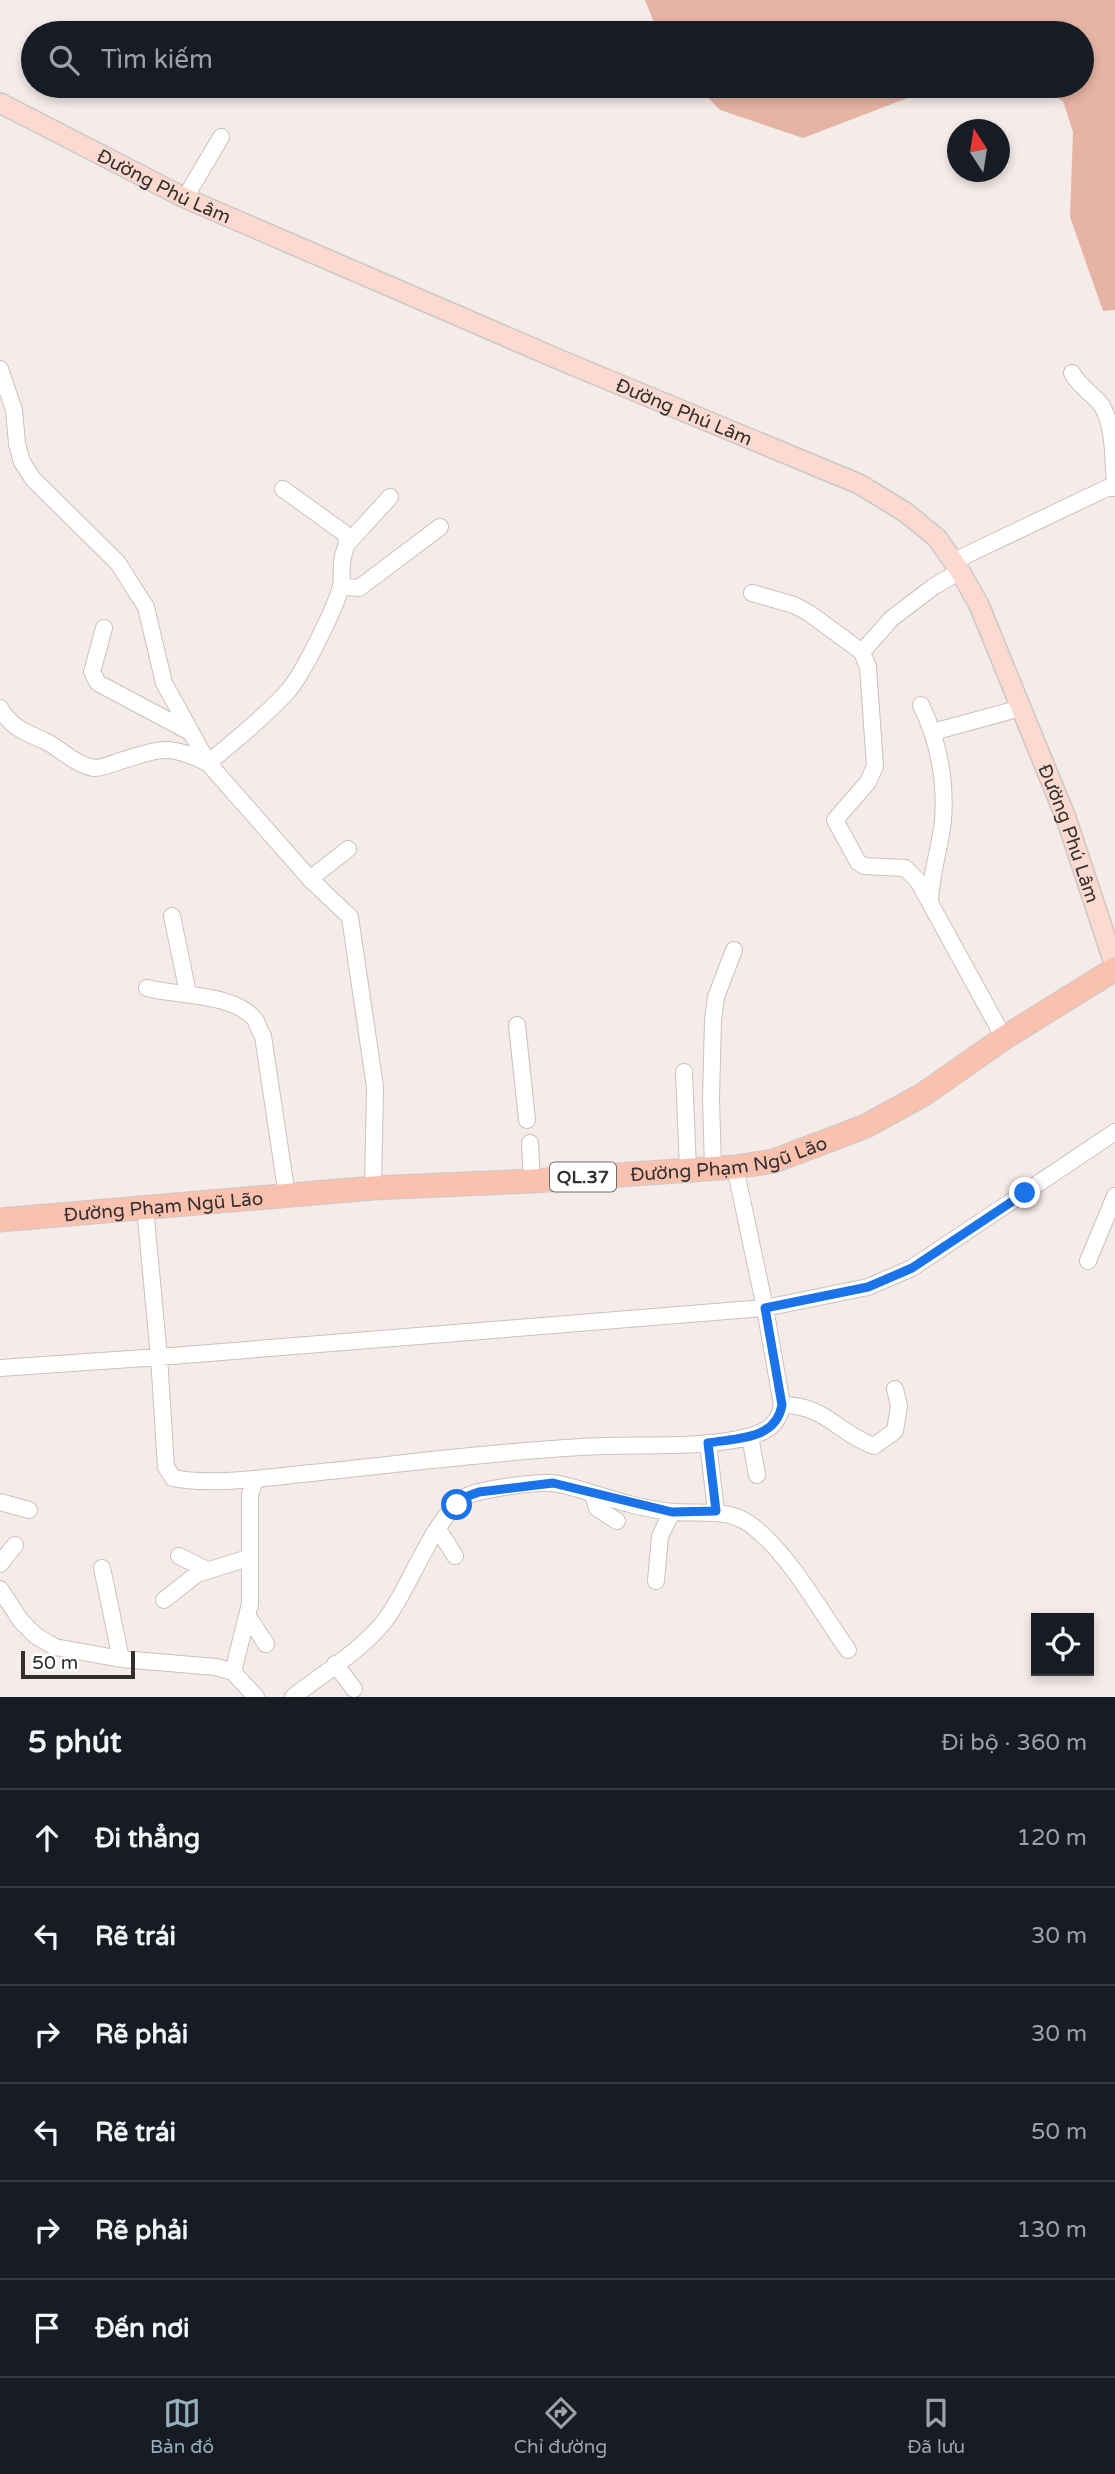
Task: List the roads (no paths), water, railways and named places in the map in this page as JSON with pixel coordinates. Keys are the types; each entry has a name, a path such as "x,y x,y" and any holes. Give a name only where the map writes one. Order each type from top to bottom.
{"highway":[{"name":"Đường Phạm Ngũ Lão","path":"0,1220 373,1188 533,1181 774,1161 866,1126 924,1094 1004,1038 1115,968"}],"main road":[{"name":"Đường Phú Lâm","path":"0,103 185,198 859,484 905,512 937,538 979,605 1066,817 1115,968"}],"street":[{"path":"185,198 221,137"},
{"path":"0,369 14,410 17,444 22,463 33,479 118,563 146,607 164,683 208,763 310,879 350,917 374,1087 373,1188"},
{"path":"862,652 891,619 957,566 1107,488 1115,488 1109,424 1102,407 1077,383 1072,373"},
{"path":"283,489 344,533 348,543"},
{"path":"208,763 290,689 315,646 342,583 342,559 348,543 390,497"},
{"path":"342,583 346,587 359,588 440,527"},
{"path":"752,593 794,605 809,613 862,652 868,667 875,765 868,782 835,820 858,862 864,866 905,868 918,881 1004,1038"},
{"path":"104,628 92,673 98,683 192,733"},
{"path":"921,705 933,732 944,777 943,821 931,877 930,903"},
{"path":"0,708 5,717 22,732 47,742 82,765 96,768 160,749 176,749 208,763"},
{"path":"933,732 1021,708"},
{"path":"310,879 348,849"},
{"path":"172,916 187,993"},
{"path":"145,1208 166,1467 173,1478 255,1479 581,1447 708,1443 750,1436 773,1426 780,1418 782,1405 765,1308 724,1167 711,1098 716,997 734,950"},
{"path":"147,988 187,993 238,1008 254,1019 263,1036 287,1196"},
{"path":"517,1025 527,1121"},
{"path":"684,1072 688,1169"},
{"path":"0,1368 765,1308 868,1287 912,1268 1115,1132"},
{"path":"530,1143 533,1181"},
{"path":"1088,1261 1115,1196"},
{"path":"782,1405 799,1405 816,1411 856,1439 874,1446 895,1431 899,1406 895,1388"},
{"path":"750,1436 757,1475"},
{"path":"708,1443 716,1511"},
{"path":"233,1672 249,1618 250,1495 255,1479"},
{"path":"293,1697 384,1622 438,1529 457,1505 468,1496 479,1492 553,1483 672,1512 716,1511 754,1527 783,1556 848,1650"},
{"path":"593,1493 597,1508 617,1521"},
{"path":"0,1502 29,1510"},
{"path":"656,1581 660,1536 672,1512"},
{"path":"438,1529 455,1556"},
{"path":"0,1564 15,1545"},
{"path":"178,1556 207,1570"},
{"path":"164,1600 197,1574 248,1559"},
{"path":"102,1568 121,1659"},
{"path":"0,1589 21,1621 36,1636 55,1647 121,1659 216,1667 233,1672 256,1697"},
{"path":"0,1616 21,1621"},
{"path":"249,1618 266,1644"},
{"path":"335,1664 354,1689"}]}
